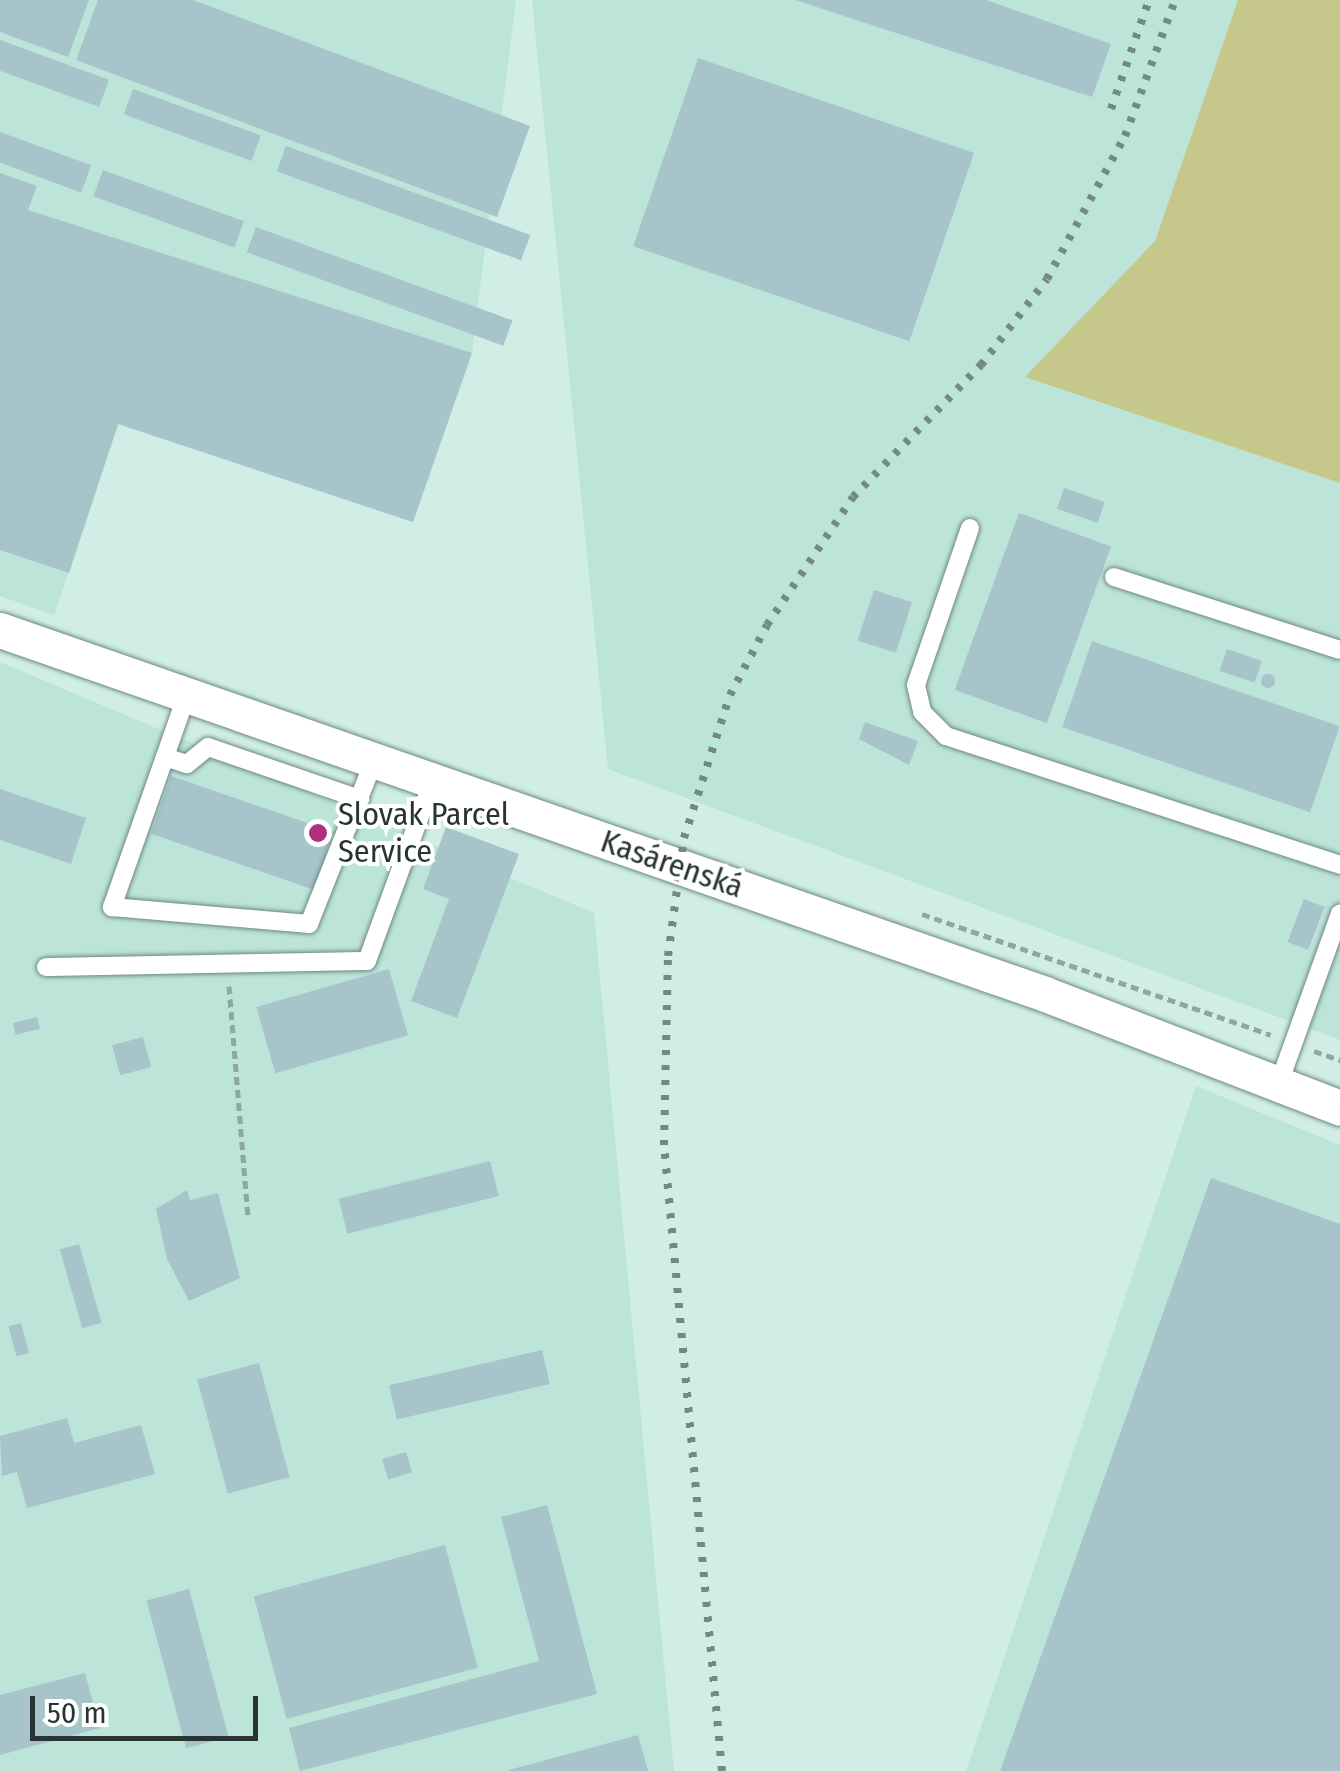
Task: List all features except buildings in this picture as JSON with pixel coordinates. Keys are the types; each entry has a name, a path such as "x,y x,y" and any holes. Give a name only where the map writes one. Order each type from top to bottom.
{"street":[{"name":"Kasárenská","path":"0,630 1279,1083 1340,1108"}],"lane":[{"path":"970,528 916,685 922,712 946,736 1340,865"},
{"path":"1114,577 1340,650"},
{"path":"186,697 112,908 308,924 348,835 373,763"},
{"path":"165,757 187,764 208,747 360,799"},
{"path":"46,967 367,961 432,783"},
{"path":"1279,1083 1340,914"}],"path":[{"path":"227,964 248,1214"}],"shaded area":[{"path":"0,0 516,0 472,353 413,522 119,424 54,615 0,596"},
{"path":"532,0 1238,0 1155,241 1026,377 1340,483 1340,1040 608,769"},
{"path":"0,662 594,913 674,1771 0,1771"},
{"path":"1196,1086 1340,1145 1340,1771 966,1771"}],"green space":[{"path":"1238,0 1340,0 1340,483 1025,377 1155,241"}],"railway":[{"path":"1111,109 1149,0"},
{"path":"722,1771 664,1145 668,956 684,838 730,695 767,625 853,497 981,365 1047,279 1125,136 1175,0"}],"place":[{"name":"Slovak Parcel Service","path":"318,833"}]}
